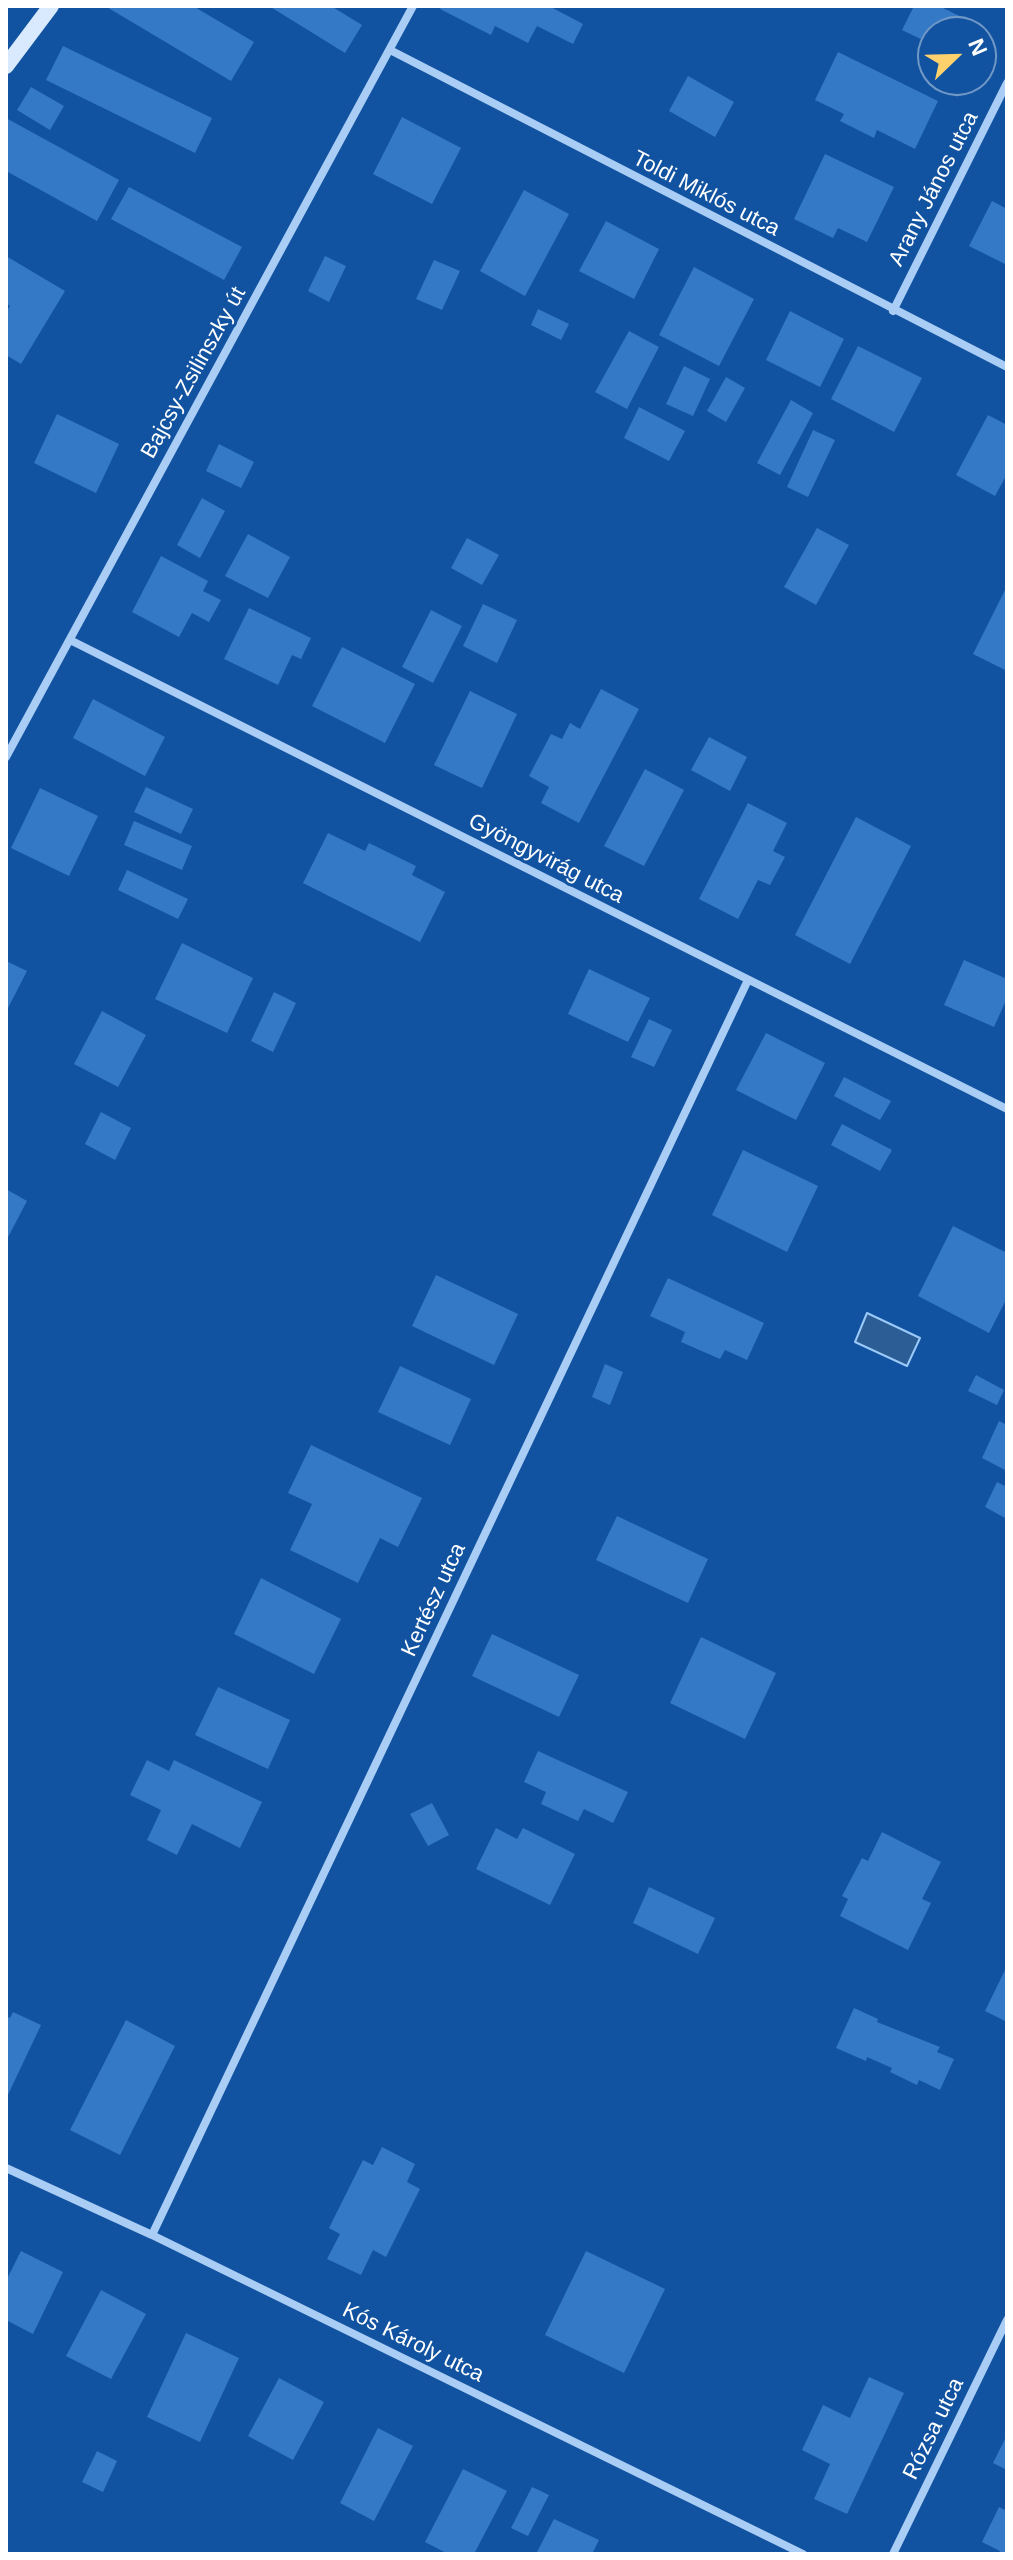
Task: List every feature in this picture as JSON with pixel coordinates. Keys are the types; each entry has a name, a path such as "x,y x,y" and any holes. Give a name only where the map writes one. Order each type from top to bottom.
{"main road":[{"path":"6,66 51,6"}],"street":[{"name":"Bajcsy-Zsilinszky út","path":"6,757 10,737 70,640 413,6"},
{"name":"Toldi Miklós utca","path":"390,50 1007,367"},
{"name":"Arany János utca","path":"893,311 1007,83"},
{"name":"Gyöngyvirág utca","path":"70,640 1007,1109"},
{"name":"Kertész utca","path":"152,2235 748,980"},
{"name":"Kós Károly utca","path":"6,2168 152,2235 803,2554"},
{"name":"Rózsa utca","path":"893,2554 1007,2320"}],"water":[{"path":"867,1313 920,1338 907,1366 855,1342"}],"building":[{"path":"105,6 193,6 254,42 231,81"},
{"path":"269,6 331,6 362,25 345,53"},
{"path":"442,6 549,6 583,24 573,44 537,26 528,43 495,26 491,35 440,9"},
{"path":"914,6 939,6 959,16 917,16 917,37 902,30"},
{"path":"63,46 212,118 195,153 46,80"},
{"path":"838,52 917,91 917,96 928,96 938,101 915,149 877,130 874,138 840,121 844,114 815,100"},
{"path":"688,76 734,102 715,137 669,111"},
{"path":"31,87 64,106 50,130 17,110"},
{"path":"402,117 461,148 432,204 373,174"},
{"path":"6,118 119,180 97,221 6,171"},
{"path":"825,154 894,187 867,242 838,228 833,238 794,219"},
{"path":"129,187 242,247 224,280 111,219"},
{"path":"524,190 569,214 525,296 480,271"},
{"path":"992,201 1007,209 1007,265 969,246"},
{"path":"606,221 659,249 634,299 579,271"},
{"path":"6,256 65,291 21,364 6,355 6,312 10,306 6,303"},
{"path":"325,256 346,266 329,302 308,291"},
{"path":"434,260 460,271 442,310 416,299"},
{"path":"694,267 754,299 719,366 659,335"},
{"path":"538,309 569,324 561,340 531,325"},
{"path":"790,311 844,339 820,387 766,360"},
{"path":"629,331 659,347 627,409 595,392"},
{"path":"858,346 922,378 894,432 831,399"},
{"path":"684,366 710,379 693,416 666,404"},
{"path":"726,377 745,388 726,422 707,411"},
{"path":"791,400 813,413 780,475 757,463"},
{"path":"639,407 685,431 669,461 624,438"},
{"path":"57,414 119,444 96,493 34,463"},
{"path":"988,415 1007,425 1007,474 995,496 956,475"},
{"path":"813,430 835,440 808,497 787,487"},
{"path":"219,444 254,462 241,488 206,471"},
{"path":"202,498 225,511 200,558 177,545"},
{"path":"817,528 849,545 816,605 784,587"},
{"path":"248,534 290,557 268,598 225,576"},
{"path":"467,538 499,555 482,585 451,568"},
{"path":"161,556 208,581 203,591 221,600 209,622 192,613 179,637 132,612"},
{"path":"1007,586 1007,671 973,654"},
{"path":"483,604 517,620 497,663 463,646"},
{"path":"249,608 311,638 301,659 292,655 278,685 224,659"},
{"path":"431,610 462,626 433,683 402,667"},
{"path":"342,647 415,684 385,743 312,706"},
{"path":"601,689 639,709 579,823 541,803 549,787 529,776 551,734 562,739 570,723 580,729"},
{"path":"470,691 517,714 482,788 434,765"},
{"path":"93,699 165,737 145,776 73,738"},
{"path":"709,737 747,757 730,791 691,770"},
{"path":"645,769 684,790 644,866 604,846"},
{"path":"146,787 193,809 181,834 134,812"},
{"path":"40,788 98,816 69,876 11,848"},
{"path":"748,803 787,823 773,851 785,857 770,885 758,880 738,919 699,899"},
{"path":"856,817 911,846 850,964 795,935"},
{"path":"134,821 192,846 182,870 124,845"},
{"path":"328,833 365,851 369,843 416,866 412,875 445,892 420,942 303,883"},
{"path":"127,870 188,899 178,919 118,890"},
{"path":"182,943 253,978 227,1033 155,999"},
{"path":"964,960 1007,979 1007,998 994,1027 944,1005"},
{"path":"6,961 27,971 6,1012"},
{"path":"589,969 650,998 628,1042 568,1014"},
{"path":"274,992 296,1003 273,1052 251,1041"},
{"path":"102,1011 146,1035 118,1087 74,1064"},
{"path":"649,1019 672,1030 654,1067 631,1057"},
{"path":"766,1033 825,1063 796,1120 736,1090"},
{"path":"844,1077 891,1101 880,1120 834,1096"},
{"path":"101,1112 131,1128 115,1160 85,1144"},
{"path":"842,1124 892,1150 880,1171 831,1145"},
{"path":"743,1150 818,1186 787,1252 712,1215"},
{"path":"6,1189 27,1201 6,1241"},
{"path":"953,1226 1007,1253 1007,1298 989,1333 918,1296"},
{"path":"436,1275 518,1314 494,1365 412,1326"},
{"path":"668,1278 764,1323 747,1360 725,1350 720,1359 681,1342 685,1332 650,1316"},
{"path":"605,1364 623,1372 610,1405 592,1397"},
{"path":"400,1366 471,1399 450,1445 378,1412"},
{"path":"976,1375 1004,1390 997,1405 968,1391"},
{"path":"999,1421 1007,1425 1007,1471 982,1458"},
{"path":"311,1445 422,1498 398,1547 380,1538 358,1583 290,1550 312,1504 288,1493"},
{"path":"997,1482 1007,1487 1007,1519 985,1507"},
{"path":"617,1516 708,1559 688,1603 596,1560"},
{"path":"261,1578 341,1619 314,1674 234,1634"},
{"path":"492,1634 579,1675 559,1717 472,1676"},
{"path":"701,1637 776,1673 745,1739 670,1703"},
{"path":"218,1687 290,1720 268,1769 195,1735"},
{"path":"538,1751 628,1792 613,1823 584,1809 578,1821 541,1804 546,1792 524,1782"},
{"path":"147,1760 169,1771 174,1760 262,1802 240,1848 192,1824 177,1855 147,1840 161,1810 130,1795"},
{"path":"432,1803 449,1835 428,1846 410,1814"},
{"path":"496,1828 517,1839 523,1828 575,1854 550,1905 476,1869"},
{"path":"882,1832 941,1862 922,1899 931,1903 908,1950 840,1916 848,1899 842,1896 862,1858 868,1861"},
{"path":"649,1887 715,1918 698,1954 633,1923"},
{"path":"1007,1966 1007,2022 985,2011"},
{"path":"854,2008 878,2019 877,2022 940,2047 937,2052 954,2059 940,2090 919,2080 917,2085 890,2072 892,2068 836,2048"},
{"path":"13,2012 41,2025 6,2099 6,2016 10,2018"},
{"path":"126,2020 175,2046 120,2155 70,2130"},
{"path":"382,2147 415,2164 407,2182 420,2189 386,2257 373,2250 361,2275 327,2259 340,2234 329,2228 363,2160 373,2165"},
{"path":"21,2251 63,2272 33,2334 6,2320 6,2281"},
{"path":"586,2251 665,2289 624,2373 545,2335"},
{"path":"101,2290 146,2314 111,2379 66,2356"},
{"path":"186,2333 239,2358 200,2442 147,2417"},
{"path":"869,2377 904,2393 847,2514 814,2499 830,2464 802,2450 823,2405 850,2418"},
{"path":"279,2378 324,2402 293,2460 248,2436"},
{"path":"378,2428 413,2446 374,2521 340,2503"},
{"path":"1007,2435 1007,2470 993,2463"},
{"path":"97,2451 117,2461 103,2492 82,2482"},
{"path":"463,2469 507,2491 474,2554 448,2554 425,2542"},
{"path":"532,2487 549,2495 528,2536 511,2528"},
{"path":"999,2507 1007,2511 1007,2554 998,2554 1000,2551 982,2542"},
{"path":"554,2519 599,2540 592,2554 536,2554"}]}
